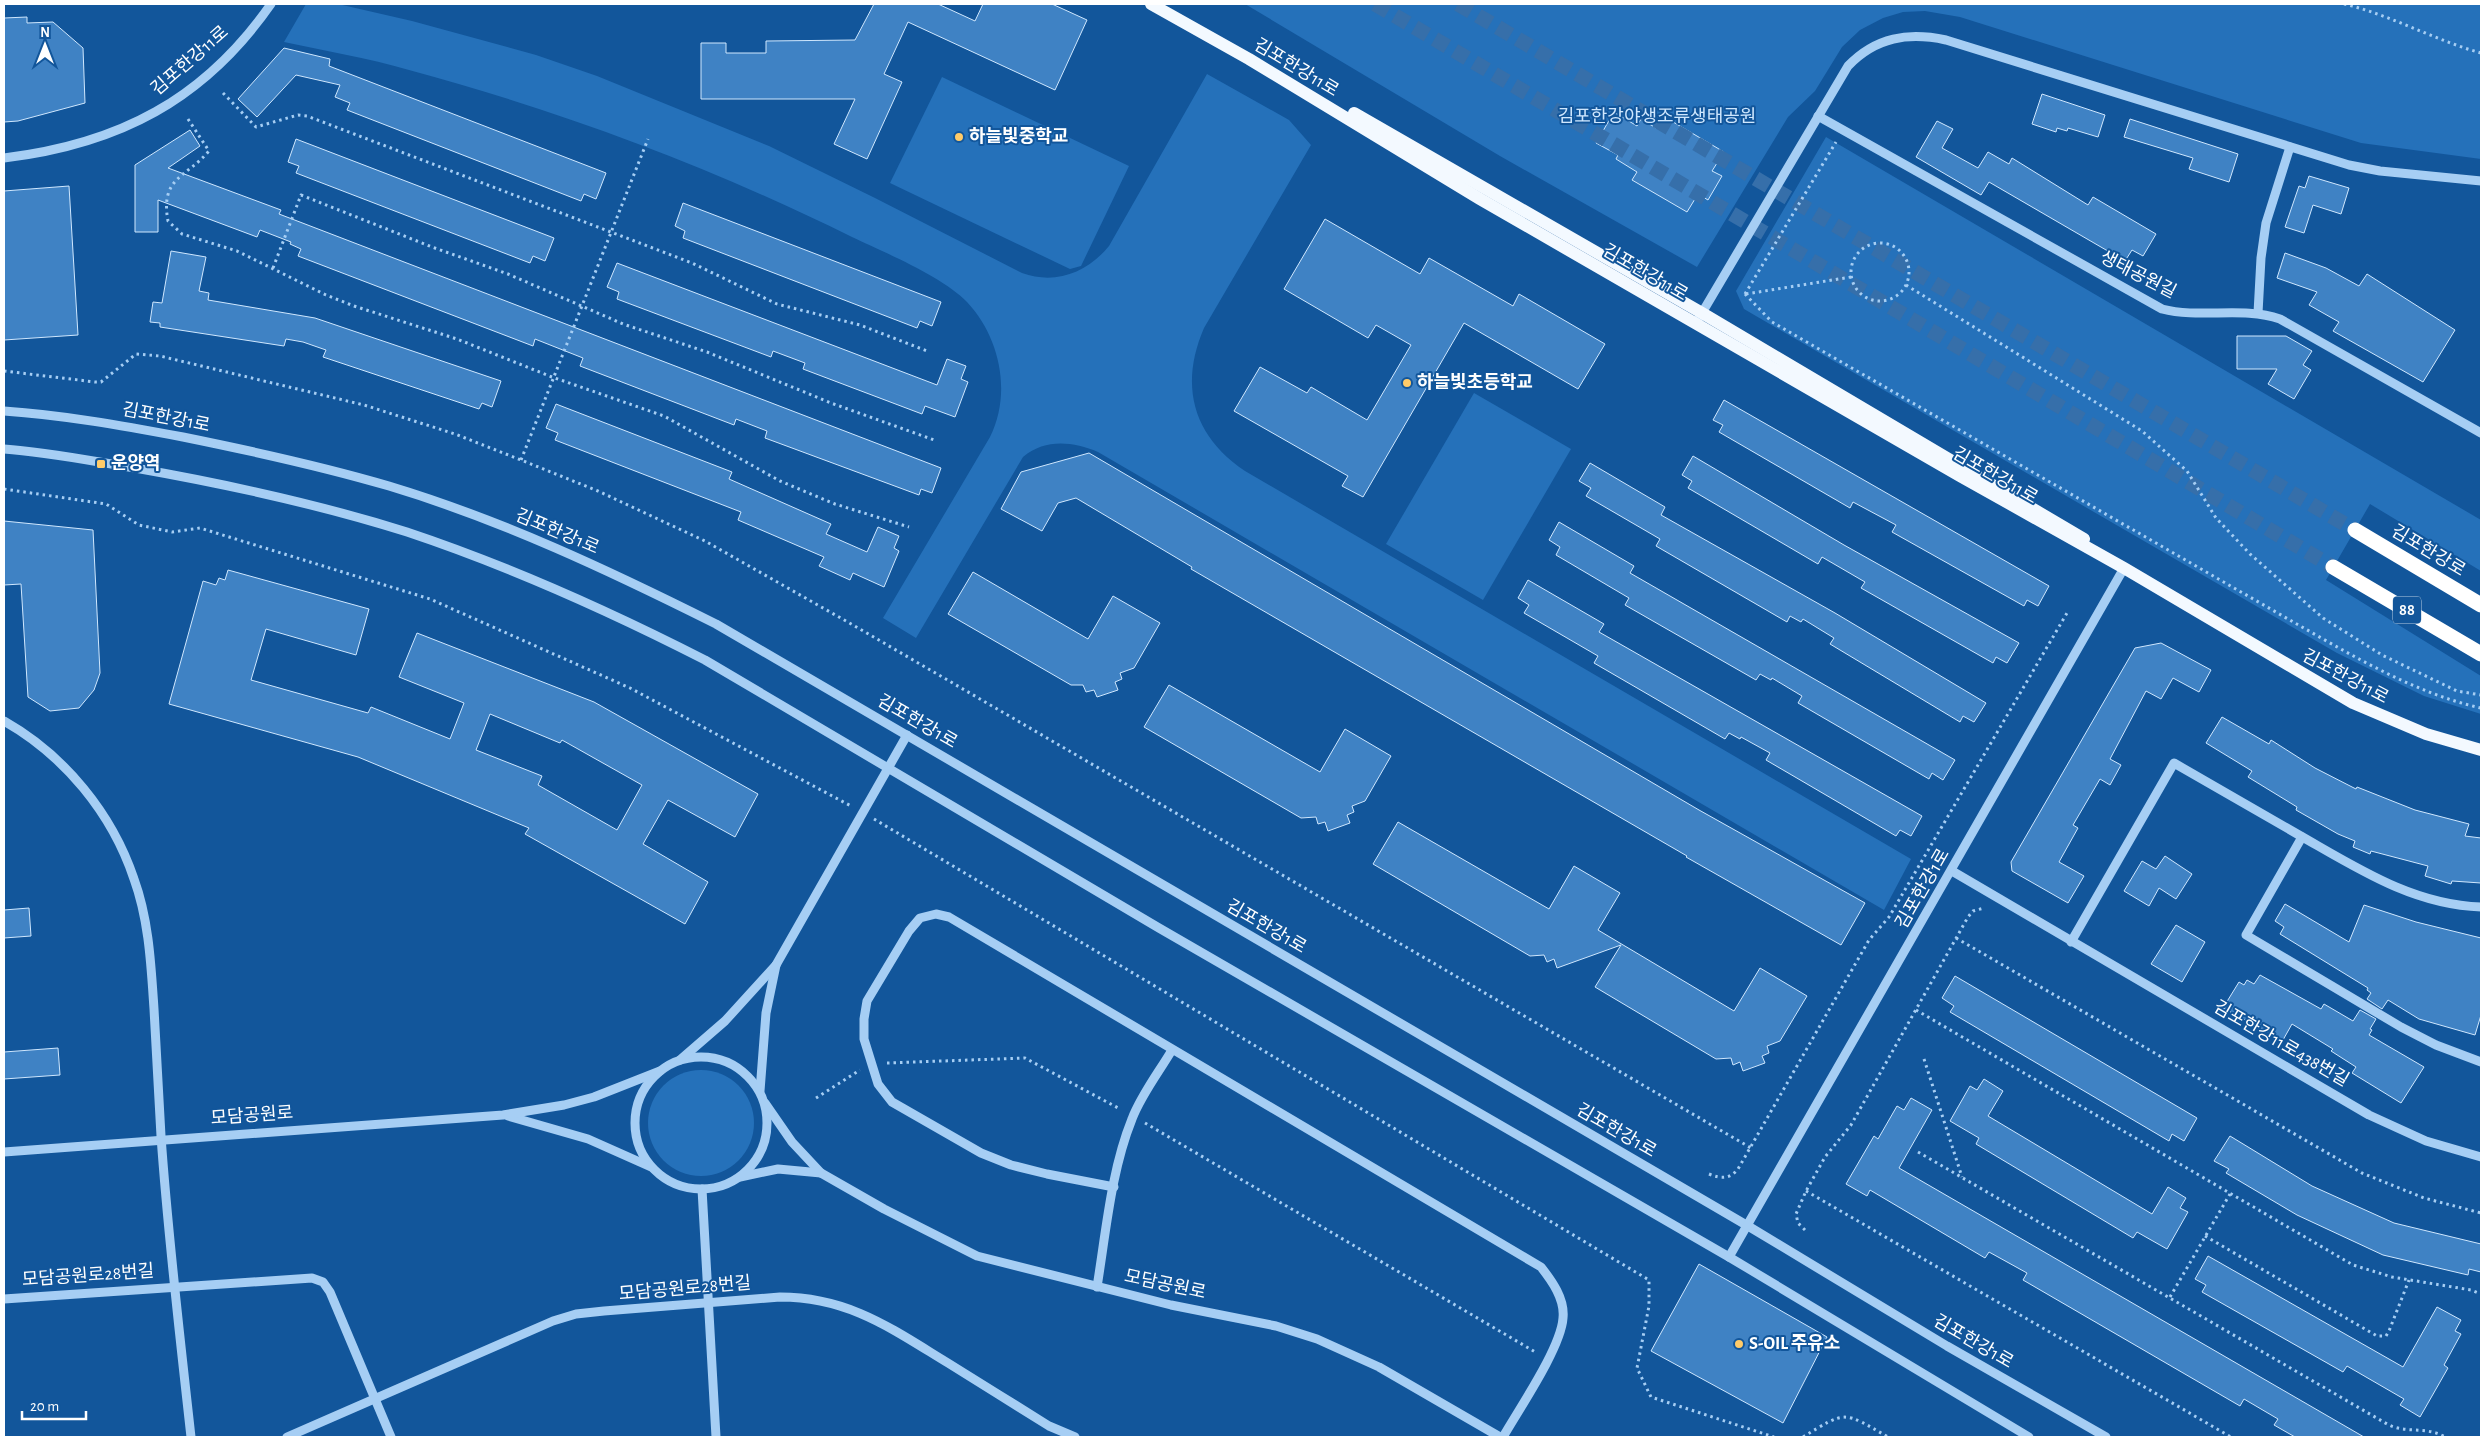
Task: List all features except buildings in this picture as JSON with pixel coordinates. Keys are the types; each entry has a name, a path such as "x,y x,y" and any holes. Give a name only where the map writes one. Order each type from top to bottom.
{"highway":[{"name":"김포한강로","path":"2355,530 2481,605"},
{"name":"88","path":"2333,567 2481,654"}],"main road":[{"name":"김포한강11로","path":"1151,4 1249,60 1480,199 1699,317"},
{"name":"김포한강11로","path":"1167,4 1699,317 1960,476 2124,568 2352,703 2426,734 2481,750"}],"street":[{"name":"김포한강11로","path":"4,158 59,149 101,138 154,114 210,72 242,39 271,4"},
{"path":"1699,317 1839,79 1857,56 1883,41 1915,36 1946,40 2290,148 2365,169 2481,181"},
{"name":"생태공원길","path":"1818,116 2162,309 2190,314 2258,313 2270,315 2292,324 2481,432"},
{"path":"2258,313 2266,223 2290,148"},
{"name":"김포한강1로","path":"4,411 129,427 261,453 389,486 468,514 627,580 716,624 1748,1226 1947,1346 2106,1437"},
{"path":"4,449 112,464 225,485 339,513 407,532 494,564 639,626 705,660 888,769 1729,1257 2029,1437"},
{"name":"김포한강1로","path":"1729,1257 2124,568"},
{"path":"4,721 49,752 88,792 106,819 134,878 142,906 149,948 174,1286 191,1437"},
{"path":"503,1115 586,1099 660,1071 680,1060 725,1021 776,965 907,736"},
{"path":"2071,942 2174,763 2343,862 2397,888 2447,904 2481,907"},
{"path":"2302,837 2246,935 2401,1027 2436,1045 2481,1062"},
{"name":"김포한강11로438번길","path":"1952,871 2369,1115 2426,1141 2481,1157"},
{"path":"1114,1187 1011,1165 981,1153 892,1102 878,1084 870,1064 864,1039 864,1019 867,1001 908,931 920,918 936,914 949,917 1541,1266 1554,1283 1564,1317 1560,1337 1501,1437"},
{"path":"760,1093 766,1013 776,965"},
{"path":"1097,1287 1114,1187 1133,1116 1172,1050"},
{"path":"680,1060 700,1057 721,1060 740,1069 755,1084 765,1103 792,1142 821,1173"},
{"path":"652,1168 640,1150 635,1128 636,1114 645,1087 660,1071"},
{"path":"739,1178 755,1163 764,1144 768,1123 765,1103"},
{"path":"503,1115 588,1139 652,1168 667,1180 684,1187 702,1189 720,1187 739,1178 778,1169 821,1173"},
{"name":"모담공원로","path":"4,1152 503,1115"},
{"name":"모담공원로","path":"821,1173 892,1213 977,1256 1097,1287 1276,1326 1317,1339 1379,1367 1501,1437"},
{"path":"702,1189 716,1437"},
{"name":"모담공원로28번길","path":"4,1299 312,1278 322,1282 330,1292 375,1398"},
{"name":"모담공원로28번길","path":"287,1437 553,1321 576,1314 806,1297 861,1312 893,1329 1049,1426 1075,1437"},
{"path":"375,1398 391,1437"}],"path":[{"path":"2344,4 2366,9 2456,46 2481,53"},
{"path":"223,93 256,127 298,115 307,116 706,268 777,304 860,325 927,351"},
{"path":"188,119 209,151 173,183 167,197 168,221 182,234 237,251 326,295 354,306 457,339 552,377 676,421 780,481 802,491 909,527"},
{"path":"521,460 552,377 648,139"},
{"path":"1746,294 1836,141"},
{"path":"273,268 301,195 432,247 500,271 643,332 707,352 849,410 938,441"},
{"path":"1884,244 1900,252 1906,259 1908,277 1906,285 1893,298 1875,301 1859,293 1851,277 1851,268 1859,252 1866,246 1884,244"},
{"path":"1746,294 1851,277"},
{"path":"1906,285 2142,431 2187,471 2216,518 2250,554 2323,618 2382,654 2423,675 2456,691 2481,696"},
{"path":"1746,294 1772,322 2339,648 2426,690 2481,708"},
{"path":"4,371 101,382 136,354 160,356 364,405 455,434 660,519 730,555 1751,1148"},
{"path":"4,489 106,504 139,525 172,532 200,528 430,599 630,688 863,812 1649,1280 1649,1306 1637,1368 1651,1397 1774,1437"},
{"path":"1709,1174 1723,1178 1734,1174 1751,1148 1869,940 1889,917 2067,613"},
{"path":"1805,1230 1798,1223 1796,1214 1806,1190 1825,1157 1850,1125 1973,911 1984,908 1992,910"},
{"path":"1956,938 2362,1172 2424,1198 2481,1213"},
{"path":"1916,1010 2363,1270 2471,1290 2481,1294"},
{"path":"816,1098 870,1064 1025,1058 1133,1116 1548,1359"},
{"path":"1924,1059 1962,1177"},
{"path":"1918,1152 2386,1424 2399,1429 2432,1431 2445,1437"},
{"path":"1806,1190 2231,1437"},
{"path":"2170,1297 2230,1194"},
{"path":"2205,1236 2377,1336 2386,1336 2389,1331 2409,1280"},
{"path":"1803,1437 1829,1421 1845,1416 1865,1424 1888,1437"}],"green space":[{"path":"306,4 338,4 412,21 536,55 597,76 769,146 1022,273 1046,278 1058,277 1081,270 1109,246 1207,74 1289,120 1311,145 1204,328 1196,349 1192,390 1203,426 1213,442 1227,457 1245,471 1911,859 1884,910 1098,452 1079,446 1050,444 1032,451 1023,457 916,638 883,618 990,437 997,420 1000,402 1001,384 995,348 988,332 967,302 929,274 799,211 690,164 635,143 579,122 466,86 378,62 284,42"},
{"name":"김포한강야생조류생태공원","path":"1245,4 2481,4 2481,159 2361,143 1960,17 1925,11 1903,12 1883,18 1860,30 1842,47 1815,91 1788,117 1697,267 1500,156"},
{"path":"942,77 1129,166 1081,266 1070,269 890,183"},
{"path":"1826,137 2481,520 2481,571 2370,504 2326,580 2481,676 2481,714 2424,696 2337,653 1744,309 1736,291"},
{"path":"1474,393 1571,449 1483,600 1386,544"},
{"path":"701,1070 721,1074 739,1085 750,1103 754,1123 750,1143 739,1161 721,1172 701,1176 681,1172 663,1161 652,1143 648,1123 652,1103 663,1085 681,1074"}],"tunnel":[{"path":"1375,4 2333,567"},
{"path":"1458,4 2355,530"}],"place":[{"name":"하늘빛중학교","path":"959,137"},
{"name":"하늘빛초등학교","path":"1407,383"},
{"name":"운양역","path":"101,464"},
{"name":"S-OIL 주유소","path":"1739,1344"}]}
